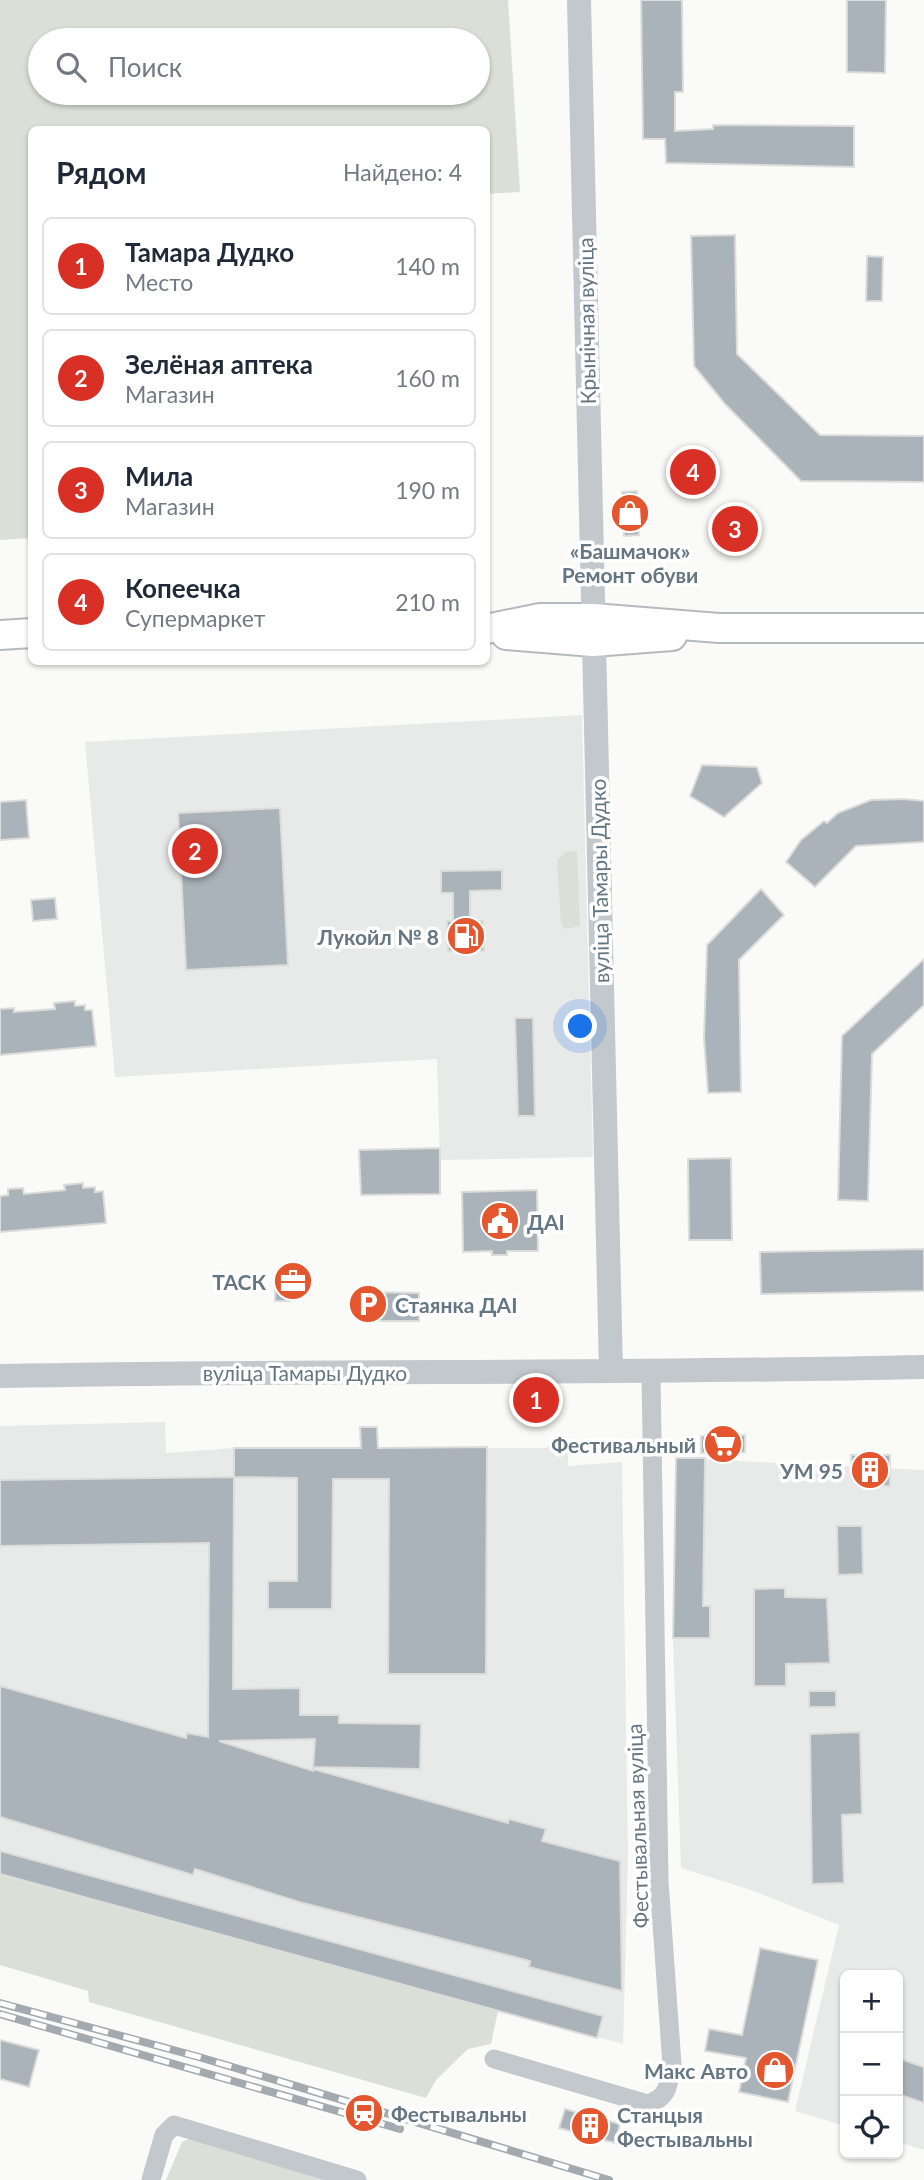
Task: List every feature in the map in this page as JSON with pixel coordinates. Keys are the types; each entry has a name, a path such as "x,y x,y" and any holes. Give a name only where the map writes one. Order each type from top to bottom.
{"main road":[{"path":"490,631 593,630 650,640 719,628 924,628"},
{"path":"0,635 28,633"}],"street":[{"name":"Крынічная вуліца","path":"579,0 593,630"},
{"name":"вуліца Тамары Дудко","path":"593,630 611,1371"},
{"name":"вуліца Тамары Дудко","path":"0,1376 300,1370 651,1373 924,1367"},
{"name":"Фестывальная вуліца","path":"494,2059 648,2104 661,2099 667,2093 672,2064 659,1881 651,1373"},
{"path":"150,2180 164,2135 174,2125 357,2180"}],"shaded area":[{"path":"0,0 508,0 520,192 490,194 490,126 28,126 28,538 0,540"},
{"path":"582,715 593,1157 440,1160 437,1059 115,1077 85,742"},
{"path":"577,851 580,926 565,929 561,923 557,860 565,852"},
{"path":"165,1422 166,1453 234,1448 547,1448 548,1444 568,1442 568,1466 622,1462 628,1857 623,2044 0,1874 0,1426"},
{"path":"676,1458 924,1470 924,2150 903,2144 903,1970 840,1970 840,2124 795,2111 839,1925 754,1891 681,1868 673,1638"},
{"path":"0,1875 498,2011 491,2044 468,2049 436,2080 426,2098 89,2002 88,1991 0,1965"},
{"path":"195,2136 324,2180 166,2180 182,2142"}],"building":[{"path":"641,0 682,0 683,92 675,92 675,131 713,129 713,125 854,126 854,167 666,163 665,139 643,139"},
{"path":"847,0 886,0 885,73 847,72"},
{"path":"735,235 737,354 820,435 924,436 924,482 801,481 725,404 694,366 691,236"},
{"path":"867,256 883,257 882,301 866,301"},
{"name":"«Башмачок» Ремонт обуви","path":"637,491 639,535 624,536 622,492"},
{"path":"702,765 757,767 762,783 724,817 690,796"},
{"path":"26,800 29,838 0,840 0,802"},
{"path":"871,800 924,801 924,842 856,846 815,887 786,862 801,840 838,813"},
{"path":"280,808 288,965 186,970 178,813"},
{"path":"502,870 502,890 470,891 470,921 483,921 484,951 448,951 447,921 453,921 453,893 441,893 441,871"},
{"path":"761,889 784,915 739,960 741,1092 708,1093 704,1038 707,945"},
{"path":"55,898 57,919 33,921 31,900"},
{"path":"924,959 924,1005 872,1054 868,1201 838,1200 842,1036"},
{"path":"75,1001 75,1006 85,1005 85,1010 92,1010 96,1046 0,1055 0,1009 14,1008 14,1012 55,1009 54,1003"},
{"path":"515,1018 533,1018 535,1116 518,1116"},
{"path":"440,1148 440,1194 361,1195 359,1150"},
{"path":"731,1158 732,1240 689,1240 688,1159"},
{"path":"83,1183 83,1188 95,1187 95,1192 103,1191 106,1223 0,1232 0,1196 8,1195 8,1189 23,1188 24,1194 65,1190 64,1185"},
{"name":"ДАІ","path":"537,1190 538,1251 507,1251 507,1255 492,1255 492,1251 463,1252 462,1192"},
{"path":"924,1249 924,1291 761,1294 760,1252"},
{"path":"275,1286 290,1286 290,1301 275,1301"},
{"path":"362,1292 419,1293 419,1321 362,1321"},
{"path":"360,1427 377,1427 378,1448 487,1447 486,1674 388,1674 389,1479 333,1479 332,1609 268,1609 268,1581 297,1581 297,1478 234,1477 234,1448 361,1448"},
{"name":"Фестивальный","path":"745,1435 745,1452 701,1453 701,1436"},
{"name":"УМ 95","path":"851,1455 890,1455 890,1486 873,1486 873,1471 852,1471"},
{"path":"676,1458 705,1458 703,1606 710,1606 710,1638 673,1638"},
{"path":"234,1477 233,1689 300,1688 300,1715 339,1715 339,1723 421,1724 420,1769 313,1767 315,1739 219,1741 313,1771 508,1823 509,1819 546,1829 542,1841 620,1861 622,1991 529,1967 530,1961 299,1902 195,1869 193,1875 0,1817 0,1686 186,1738 187,1733 208,1737 209,1543 0,1546 0,1480"},
{"path":"837,1526 862,1526 863,1574 838,1575"},
{"path":"785,1588 785,1597 827,1598 830,1663 786,1664 786,1686 754,1686 754,1589"},
{"path":"809,1691 836,1691 836,1707 809,1707"},
{"path":"860,1732 862,1814 842,1815 844,1883 812,1884 810,1734"},
{"path":"0,1851 603,2016 597,2038 0,1874"},
{"path":"760,1948 818,1960 788,2102 739,2092 746,2058 705,2051 709,2029 742,2035"},
{"path":"0,2040 39,2050 29,2087 0,2079"},
{"path":"903,2060 924,2067 924,2103 903,2096"},
{"name":"Станцыя Фестывальны","path":"565,2109 620,2124 615,2143 559,2128"}],"railway":[{"path":"0,2003 199,2057 609,2180"},
{"path":"0,2014 400,2129"}],"place":[{"name":"Копеечка","path":"693,472"},
{"name":"«Башмачок» Ремонт обуви","path":"630,513"},
{"name":"Мила","path":"735,529"},
{"name":"Зелёная аптека","path":"195,851"},
{"name":"Лукойл № 8","path":"466,936"},
{"name":"ДАІ","path":"500,1221"},
{"name":"ТАСК","path":"293,1281"},
{"name":"Стаянка ДАІ","path":"368,1304"},
{"name":"Тамара Дудко","path":"536,1400"},
{"name":"Фестивальный","path":"723,1444"},
{"name":"УМ 95","path":"870,1470"},
{"name":"Макс Авто","path":"775,2070"},
{"name":"Фестывальны","path":"364,2113"},
{"name":"Станцыя Фестывальны","path":"590,2126"}]}
